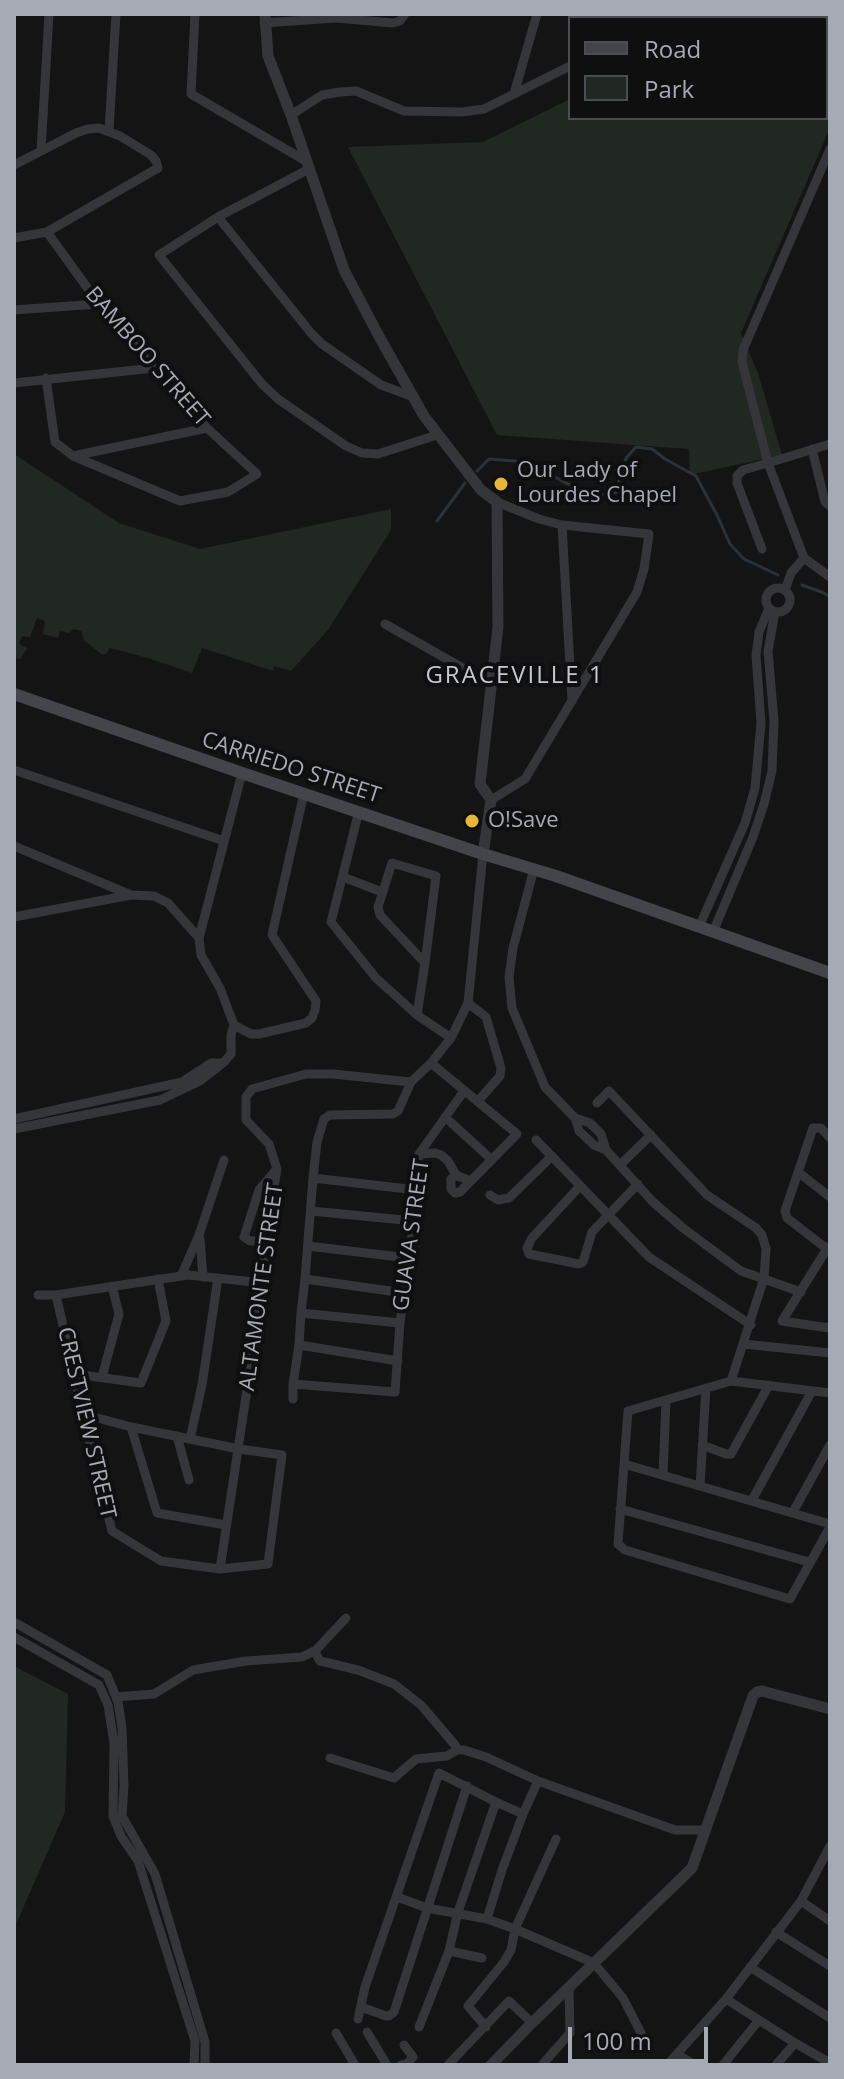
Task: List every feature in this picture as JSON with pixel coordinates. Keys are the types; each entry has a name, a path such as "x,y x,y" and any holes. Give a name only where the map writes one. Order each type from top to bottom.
{"main road":[{"name":"CARRIEDO STREET","path":"14,694 556,876 830,973"}],"street":[{"path":"41,151 49,14"},
{"path":"109,130 116,14"},
{"path":"195,14 191,94 308,165"},
{"path":"405,14 400,21 393,23 336,16 264,18 268,56 344,270 411,396 437,435 481,490 497,502 539,519 562,525 649,534 637,592 525,779 491,800"},
{"path":"514,94 537,14"},
{"path":"291,115 322,95 356,91 404,111 475,111 568,67"},
{"path":"14,165 88,129 109,130 151,155 158,168 47,232 14,238"},
{"path":"830,149 743,350 742,362 768,463 804,558 830,577"},
{"path":"308,165 159,255 262,384 278,399 346,446 362,453 378,454 437,435"},
{"path":"218,217 322,344 381,385 411,396"},
{"name":"BAMBOO STREET","path":"47,232 99,304 154,368 207,428 257,474 228,492 180,501 73,456"},
{"path":"14,310 99,304"},
{"path":"14,383 154,368"},
{"path":"46,378 55,442 73,456 207,428"},
{"path":"762,549 737,476 743,470 830,444"},
{"path":"812,449 825,502 830,506"},
{"path":"293,1399 317,1142 327,1116 396,1113 411,1082 451,1038 468,1003 491,800 480,784 498,627 497,502"},
{"path":"562,525 572,701"},
{"path":"785,590 791,573 804,558"},
{"path":"713,932 753,837 772,771 774,721 768,651 772,610 766,601 768,593 777,588 785,590 790,603 783,611 772,610"},
{"path":"699,927 745,823 755,788 761,723 756,655 759,632 772,610"},
{"path":"385,624 491,684"},
{"path":"14,770 224,841"},
{"path":"14,1129 160,1100 200,1081 231,1054 234,1025 220,988 201,955 199,938 242,773"},
{"path":"234,1025 251,1034 259,1034 306,1023 315,1010 316,1001 272,935 304,793"},
{"path":"359,811 331,922 376,978 417,1015 451,1038"},
{"path":"14,846 131,895"},
{"path":"417,1015 425,963 436,876 392,863 378,907 380,915 425,963"},
{"path":"534,869 513,948 509,991 512,1008 545,1087 575,1118 590,1123 601,1134 606,1150 653,1202 720,1256 741,1271 801,1292"},
{"path":"343,877 382,892"},
{"path":"14,917 131,895 154,896 168,903 199,938"},
{"path":"468,1003 486,1017 501,1072 478,1101"},
{"path":"14,1119 182,1082 211,1063 223,1063"},
{"path":"431,1063 517,1134 460,1192 455,1193 451,1189 451,1179 456,1175"},
{"name":"ALTAMONTE STREET","path":"220,1569 277,1169 269,1144 246,1120 246,1097 252,1089 306,1074 411,1082"},
{"name":"GUAVA STREET","path":"293,1384 395,1392 419,1154 464,1091"},
{"path":"597,1103 609,1091 707,1195 761,1232 766,1249 764,1278 731,1381"},
{"path":"445,1117 492,1160"},
{"path":"830,1138 821,1128 813,1128 785,1211 787,1218 828,1247 782,1321 830,1326"},
{"path":"620,1165 651,1135"},
{"path":"536,1140 649,1257 751,1325"},
{"path":"419,1154 441,1155 456,1175 470,1181"},
{"path":"490,1195 498,1200 509,1198 552,1156"},
{"path":"181,1276 199,1235 224,1160"},
{"path":"265,1241 250,1241 244,1237 259,1190 277,1169"},
{"path":"798,1172 830,1197"},
{"path":"313,1178 416,1190"},
{"path":"580,1186 532,1238 527,1253 579,1264 583,1262 592,1232 638,1184"},
{"path":"311,1211 414,1221"},
{"path":"199,1235 203,1277"},
{"path":"308,1246 408,1258"},
{"path":"38,1295 181,1276 263,1283"},
{"path":"190,1439 202,1385 218,1278"},
{"path":"75,1374 141,1383 166,1321 158,1279"},
{"path":"305,1279 404,1293"},
{"path":"102,1377 119,1314 112,1286"},
{"name":"CRESTVIEW STREET","path":"56,1295 112,1531 161,1561 220,1569 268,1564 282,1455 239,1449"},
{"path":"301,1313 400,1323"},
{"path":"744,1344 830,1353"},
{"path":"299,1345 398,1361"},
{"path":"624,1464 830,1525 790,1599 621,1549 618,1544 620,1509 628,1411 731,1381 830,1393"},
{"path":"702,1445 731,1454 769,1385"},
{"path":"700,1486 706,1388"},
{"path":"752,1500 812,1391"},
{"path":"663,1475 666,1400"},
{"path":"83,1414 239,1449"},
{"path":"131,1427 157,1513 226,1525"},
{"path":"177,1436 189,1480"},
{"path":"793,1512 830,1445"},
{"path":"620,1509 809,1562"},
{"path":"116,1697 154,1694 193,1670 246,1661 302,1657 316,1650 346,1618"},
{"path":"14,1622 107,1675 116,1697 122,1728 122,1816 155,1874 205,2042 205,2065"},
{"path":"14,1637 99,1685 108,1705 114,1743 113,1816 121,1836 138,1861 195,2041 194,2065"},
{"path":"316,1650 320,1661 358,1670 394,1684 421,1705 457,1750"},
{"path":"491,2065 692,1868 753,1696 762,1691 830,1709"},
{"path":"330,1758 394,1778 416,1759 447,1756 457,1750 486,1757 538,1781 675,1830 705,1830"},
{"path":"358,2019 365,1987 439,1773 523,1814"},
{"path":"487,1919 502,1870 538,1781"},
{"path":"361,2007 386,2016 392,2015 467,1786"},
{"path":"419,2027 449,1951 458,1912 496,1802"},
{"path":"486,2027 468,2006 513,1946 515,1929 556,1839"},
{"path":"667,2065 726,1999 801,1901 830,1846"},
{"path":"397,1897 427,1908 487,1919 594,1963 623,1998 641,2033"},
{"path":"801,1901 830,1921"},
{"path":"776,1932 830,1966"},
{"path":"449,1951 482,1958"},
{"path":"750,1967 830,2018"},
{"path":"542,2065 570,2033 569,1989"},
{"path":"726,1999 828,2063"},
{"path":"455,2063 509,2001 532,2023"},
{"path":"723,2065 759,2020"},
{"path":"367,2032 387,2065"},
{"path":"336,2033 355,2065"},
{"path":"776,2065 795,2043"},
{"path":"404,2045 413,2057 405,2065"},
{"path":"677,2054 695,2065"}],"green space":[{"path":"830,14 830,128 741,333 758,373 782,455 690,475 689,449 497,435 348,147 483,142 568,100 568,120 828,120 828,16 735,16"},
{"path":"14,454 119,523 200,549 391,509 391,530 328,630 291,671 274,666 273,671 202,648 192,673 110,648 106,654 101,654 84,640 81,631 74,629 69,633 60,631 58,638 43,634 45,621 37,618 30,637 22,636 19,644 27,648 21,659 14,658"},
{"path":"14,1666 68,1694 65,1812 14,1929"}],"waterway":[{"path":"477,471 489,459 528,462 566,483 597,495 619,492 619,473 627,457 636,447 652,449 696,476 730,544 744,559 778,575"},
{"path":"437,521 465,483"},
{"path":"802,585 830,597"}],"place":[{"name":"Our Lady of Lourdes Chapel","path":"501,484"},
{"name":"O!Save","path":"472,821"}],"district":[{"name":"GRACEVILLE 1","path":"515,676"}]}
